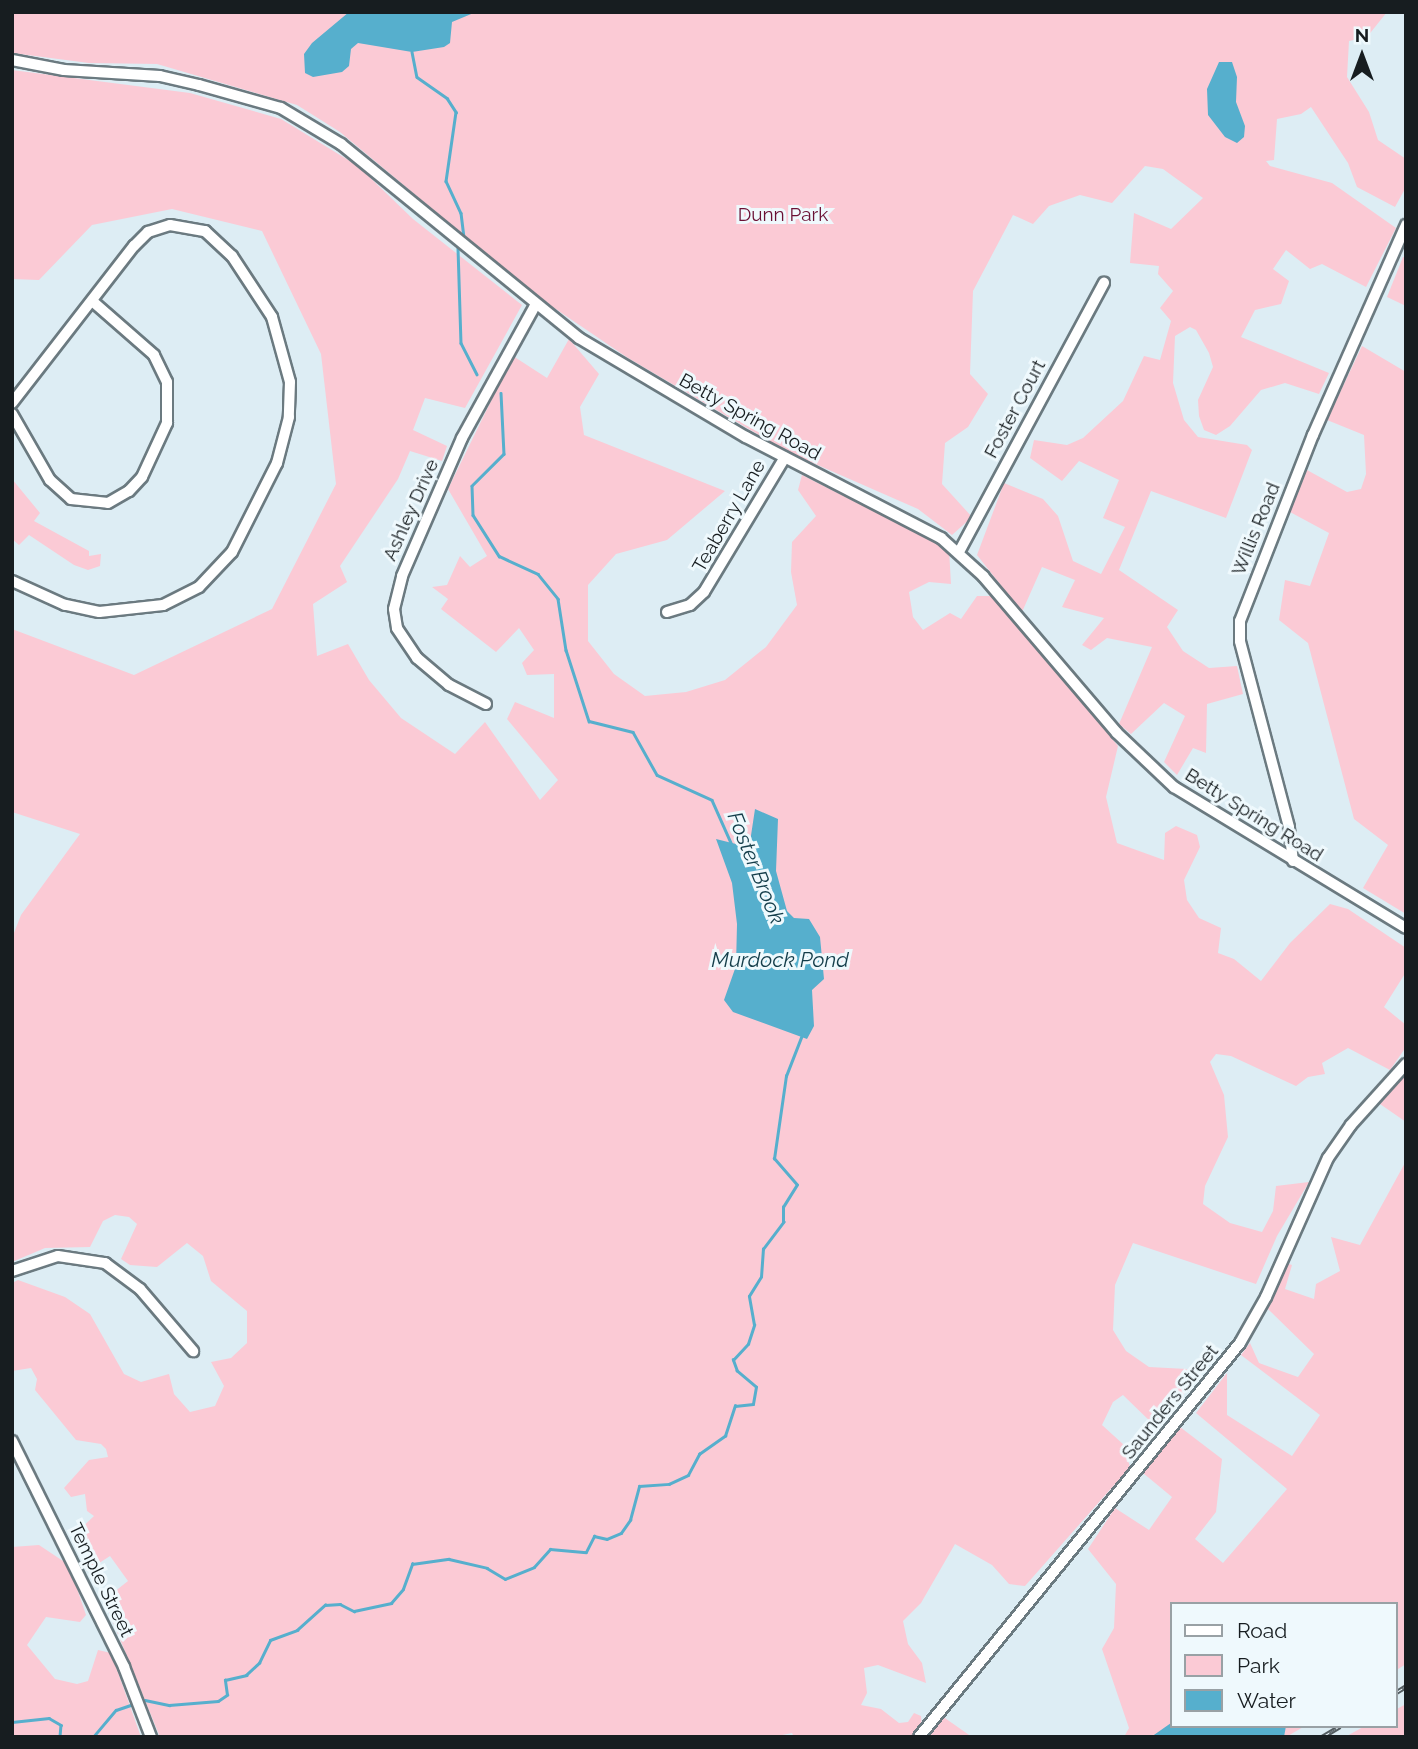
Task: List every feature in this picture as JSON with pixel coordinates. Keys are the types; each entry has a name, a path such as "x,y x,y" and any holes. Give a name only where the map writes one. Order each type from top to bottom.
{"street":[{"name":"Betty Spring Road","path":"12,60 64,70 160,76 274,106 352,151 535,306 634,372 785,457 910,518 959,552 1145,761 1196,804 1406,928"},
{"path":"12,403 148,233 176,225 210,234 263,299 281,340 290,400 284,443 232,552 211,577 185,597 148,609 99,612 65,605 12,581"},
{"name":"Willis Road","path":"1293,861 1289,828 1240,641 1240,621 1308,447 1406,225"},
{"name":"Foster Court","path":"959,552 1104,284"},
{"path":"12,414 50,480 71,499 108,503 129,491 142,477 167,423 167,382 154,355 92,301"},
{"name":"Ashley Drive","path":"486,704 449,685 417,658 397,628 394,609 402,576 462,438 535,306"},
{"name":"Teaberry Lane","path":"667,612 690,605 704,593 785,457"},
{"name":"Saunders Street","path":"919,1737 1232,1353 1266,1297 1328,1158 1351,1125 1406,1063"},
{"path":"12,1271 58,1256 105,1263 139,1289 192,1351"},
{"name":"Temple Street","path":"12,1441 124,1667 151,1737"}],"green space":[{"name":"Dunn Park","path":"12,12 1387,12 1367,37 1349,41 1347,77 1369,112 1378,140 1406,159 1406,187 1395,207 1357,187 1348,163 1311,107 1301,114 1277,119 1274,160 1266,161 1270,166 1332,183 1396,228 1366,287 1322,264 1310,269 1286,250 1273,269 1289,281 1281,304 1255,310 1241,337 1329,373 1319,394 1285,383 1261,390 1230,426 1216,435 1204,430 1199,416 1198,400 1213,367 1209,353 1196,330 1190,327 1175,336 1173,383 1184,420 1198,437 1247,445 1252,450 1226,518 1151,491 1119,570 1178,610 1167,627 1183,651 1209,668 1237,666 1243,694 1207,704 1206,753 1193,748 1177,775 1164,762 1185,716 1164,703 1131,734 1119,724 1152,647 1107,638 1091,650 1082,645 1104,618 1062,607 1075,580 1042,567 1022,612 977,555 1004,483 1043,499 1058,516 1073,561 1101,574 1125,527 1103,518 1119,480 1079,461 1062,481 1030,458 1034,440 1067,445 1083,438 1123,401 1144,356 1160,360 1171,321 1160,308 1173,291 1158,274 1159,266 1130,263 1134,213 1171,229 1203,198 1163,169 1145,166 1112,203 1080,195 1049,206 1033,224 1013,215 973,291 970,374 988,394 968,427 945,443 942,484 972,517 952,535 918,509 788,452 628,358 538,297 340,132 297,105 157,64 89,63 12,53"},
{"path":"12,70 190,93 281,119 358,166 413,219 522,305 465,408 425,398 413,430 447,446 442,461 410,451 398,479 340,566 347,582 313,604 317,656 348,644 369,680 401,718 455,754 485,722 540,800 558,780 507,719 515,702 554,718 554,674 527,675 522,663 534,650 519,628 496,652 441,609 448,599 432,587 447,585 460,556 470,567 487,556 448,489 513,356 547,378 569,339 599,374 580,407 584,435 725,491 667,540 616,554 588,585 588,641 614,674 645,696 686,692 725,680 766,647 797,605 791,572 792,542 816,516 798,490 802,475 949,549 951,584 929,582 909,592 913,617 923,630 950,613 961,619 977,596 995,596 1118,746 1106,797 1117,843 1164,860 1165,833 1176,826 1197,835 1200,847 1184,880 1187,900 1199,918 1221,928 1218,953 1234,959 1261,981 1290,943 1330,904 1348,909 1406,948 1406,972 1384,1007 1406,1025 1406,1047 1390,1070 1348,1048 1322,1063 1325,1074 1308,1077 1296,1086 1231,1056 1216,1054 1210,1062 1224,1095 1228,1137 1205,1186 1203,1204 1230,1223 1262,1232 1273,1211 1276,1186 1309,1182 1277,1236 1256,1284 1133,1243 1115,1285 1113,1330 1126,1351 1149,1367 1187,1369 1184,1394 1157,1428 1123,1395 1113,1402 1102,1425 1124,1445 1130,1467 1025,1586 1009,1584 992,1565 955,1544 921,1603 903,1621 908,1644 922,1663 926,1683 878,1665 864,1668 867,1693 861,1705 881,1709 899,1723 908,1722 914,1713 921,1716 922,1728 913,1737 794,1737 792,1733 773,1737 160,1737 104,1600 128,1581 110,1556 87,1571 72,1537 94,1516 87,1511 85,1494 71,1497 64,1488 89,1460 108,1457 106,1449 101,1444 76,1440 35,1390 37,1379 31,1368 12,1371 12,1283 18,1280 65,1297 90,1314 124,1374 141,1382 169,1374 174,1394 190,1412 215,1406 224,1386 211,1362 231,1358 247,1343 247,1311 211,1281 203,1256 187,1243 157,1267 130,1265 121,1259 137,1224 129,1217 115,1215 103,1221 90,1247 45,1248 12,1262 12,938 21,915 80,834 12,812 12,629 134,675 272,609 336,484 321,354 262,231 172,209 92,225 39,280 12,279"},
{"path":"1403,257 1406,258 1406,306 1387,297"},
{"path":"1362,346 1406,372 1406,914 1363,888 1388,845 1354,819 1308,643 1279,620 1285,580 1310,586 1329,533 1290,512 1307,470 1347,492 1361,489 1366,474 1364,435 1327,420"},
{"path":"12,479 40,513 34,521 89,551 89,556 101,554 100,566 88,570 74,565 29,535 19,545 12,539"},
{"path":"1406,1074 1406,1122 1380,1104"},
{"path":"1406,1161 1406,1664 1397,1670 1397,1602 1170,1602 1170,1728 1302,1728 1286,1737 1124,1737 1129,1728 1102,1649 1114,1628 1116,1584 1088,1549 1115,1508 1149,1530 1172,1497 1143,1473 1180,1427 1222,1459 1216,1512 1195,1539 1223,1563 1287,1489 1196,1413 1227,1373 1227,1415 1292,1456 1320,1415 1241,1355 1250,1343 1259,1363 1298,1377 1314,1354 1267,1308 1286,1263 1292,1265 1285,1289 1314,1299 1316,1284 1340,1271 1331,1237 1360,1245"},
{"path":"39,1545 69,1565 86,1615 80,1622 46,1617 27,1645 55,1679 77,1684 88,1681 98,1650 111,1653 141,1737 12,1737 12,1547"},
{"path":"1406,1704 1406,1737 1345,1737 1361,1728 1397,1728 1397,1709"},
{"path":"942,1716 972,1737 924,1737"}],"water":[{"path":"349,12 476,12 452,22 450,43 444,47 412,52 358,43 351,49 349,66 342,72 313,77 305,73 304,54 312,43"},
{"path":"1219,62 1232,62 1237,77 1236,102 1245,126 1244,137 1237,143 1225,137 1208,115 1207,89"},
{"name":"Murdock Pond","path":"755,809 778,819 776,871 787,911 794,918 809,919 820,937 824,979 812,990 814,1026 807,1039 733,1012 724,1000 736,966 737,924 732,883 716,839 744,846 750,842"},
{"path":"1170,1724 1170,1728 1286,1728 1284,1737 1151,1737"}],"waterway":[{"name":"Foster Brook","path":"412,52 417,77 447,98 456,112 446,181 461,213 464,238"},
{"name":"Foster Brook","path":"458,248 461,343 477,374"},
{"name":"Foster Brook","path":"501,393 504,454 472,486 473,515 499,556 538,574 558,599 566,650 589,721 633,732 657,775 712,800 732,845"},
{"name":"Foster Brook","path":"145,1700 169,1705 218,1701 227,1695 225,1680 246,1675 259,1663 270,1640 297,1630 325,1605 340,1604 354,1611 391,1603 403,1589 412,1564 449,1559 487,1568 505,1579 534,1567 550,1549 586,1552 594,1536 607,1539 621,1533 630,1520 639,1486 669,1484 688,1475 699,1454 725,1436 735,1406 753,1404 756,1387 737,1371 733,1360 748,1344 754,1325 749,1296 761,1277 763,1249 783,1222 783,1207 797,1185 774,1159 786,1076 802,1035"},
{"name":"Foster Brook","path":"93,1737 116,1710 133,1704"},
{"name":"Foster Brook","path":"12,1722 49,1718 61,1725 60,1737"}],"railway":[{"path":"1397,1692 1406,1686"},
{"path":"1322,1737 1337,1728"}]}
